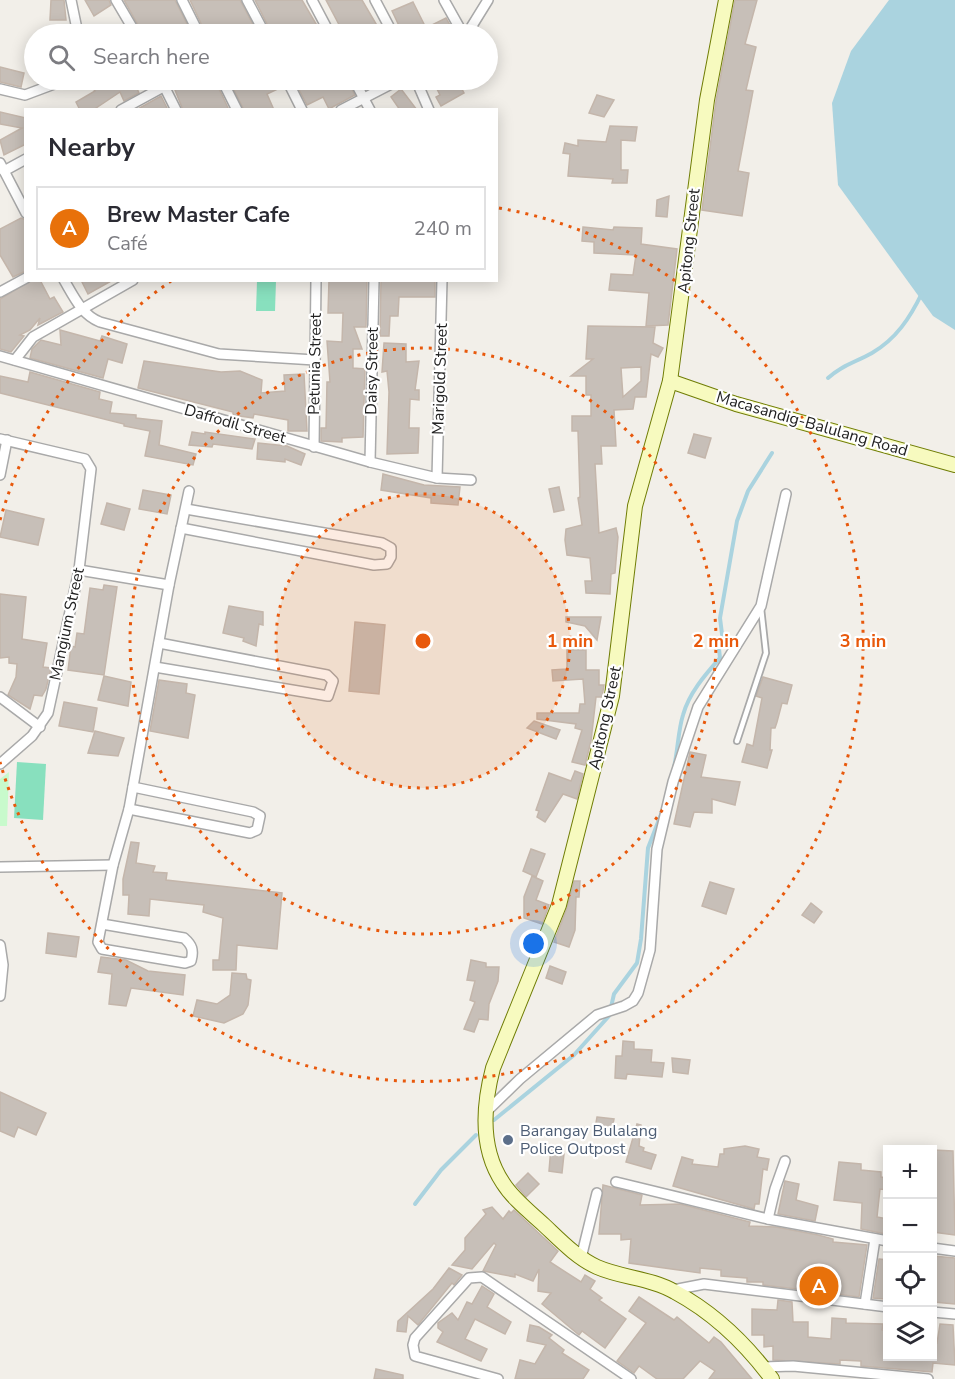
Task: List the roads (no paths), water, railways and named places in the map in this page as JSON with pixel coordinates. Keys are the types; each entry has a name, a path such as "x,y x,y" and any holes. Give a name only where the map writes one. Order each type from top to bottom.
{"street":[{"path":"71,0 76,24"},
{"path":"116,0 130,24"},
{"path":"182,0 194,24"},
{"path":"247,0 260,24"},
{"path":"312,0 325,24"},
{"path":"375,0 388,24"},
{"path":"444,0 459,24"},
{"path":"472,24 488,0"},
{"name":"Apitong Street","path":"726,0 706,100 670,381 635,506 612,696 603,738 559,905 493,1068 485,1113 489,1150 503,1184 581,1258 613,1274 673,1290 719,1321 772,1379"},
{"path":"0,89 26,95 39,90"},
{"path":"124,108 152,90"},
{"path":"166,90 175,108"},
{"path":"227,90 236,108"},
{"path":"292,90 301,108"},
{"path":"360,90 369,108"},
{"path":"345,108 380,90"},
{"path":"420,90 428,108"},
{"path":"24,160 2,167 24,209"},
{"path":"1,290 24,279"},
{"path":"65,282 81,308 91,318 100,322 191,348 244,357 315,360"},
{"path":"15,360 33,337 129,282"},
{"name":"Petunia Street","path":"314,447 316,282"},
{"name":"Daisy Street","path":"370,462 374,282"},
{"name":"Marigold Street","path":"437,478 442,282"},
{"name":"Daffodil Street","path":"0,356 370,462 437,478 471,480"},
{"name":"Macasandig-Balulang Road","path":"670,381 736,404 955,465"},
{"path":"0,475 4,439"},
{"name":"Mangium Street","path":"0,764 40,727 50,707 79,570 90,463 85,459 4,439"},
{"path":"102,924 184,938 191,945 194,953 191,961 185,963 102,949 98,942 113,865 129,809 169,585 189,491"},
{"path":"485,1113 520,1079 606,1010 633,1001 644,975 650,950 657,849 673,782 698,707 761,606 786,494"},
{"path":"181,528 374,565 387,564 391,557 391,548 382,543 186,509"},
{"path":"79,570 169,585"},
{"path":"155,667 328,696 332,690 333,681 327,675 159,643"},
{"path":"0,697 40,727"},
{"path":"129,809 250,832 257,830 260,823 260,816 253,812 133,787"},
{"path":"0,867 113,865"},
{"path":"0,945 0,996"},
{"path":"768,1219 785,1161"},
{"path":"616,1182 768,1219 883,1240"},
{"path":"581,1258 597,1193"},
{"path":"865,1304 875,1239"},
{"path":"937,1249 955,1251"},
{"path":"496,1378 415,1356 413,1345 415,1338 469,1278 475,1276 482,1277 631,1379"},
{"path":"673,1290 704,1284 883,1306"},
{"path":"937,1312 955,1314"},
{"path":"763,1367 793,1366 855,1375 928,1379"}],"lane":[{"path":"737,741 766,653 761,606"}],"water":[{"path":"889,0 955,0 955,330 933,316 838,185 832,103 851,51"}],"waterway":[{"path":"828,378 872,353 888,341 907,319 922,293"},
{"path":"674,767 680,727 689,699 720,658 719,649 723,642 720,618 737,521 748,491 772,453"},
{"path":"494,1120 574,1055 609,1016 614,994 637,963 648,848 662,812"},
{"path":"415,1204 441,1170 476,1135"}],"place":[{"name":"Barangay Bulalang Police Outpost","path":"508,1140"},
{"name":"Brew Master Cafe","path":"819,1286"}]}
